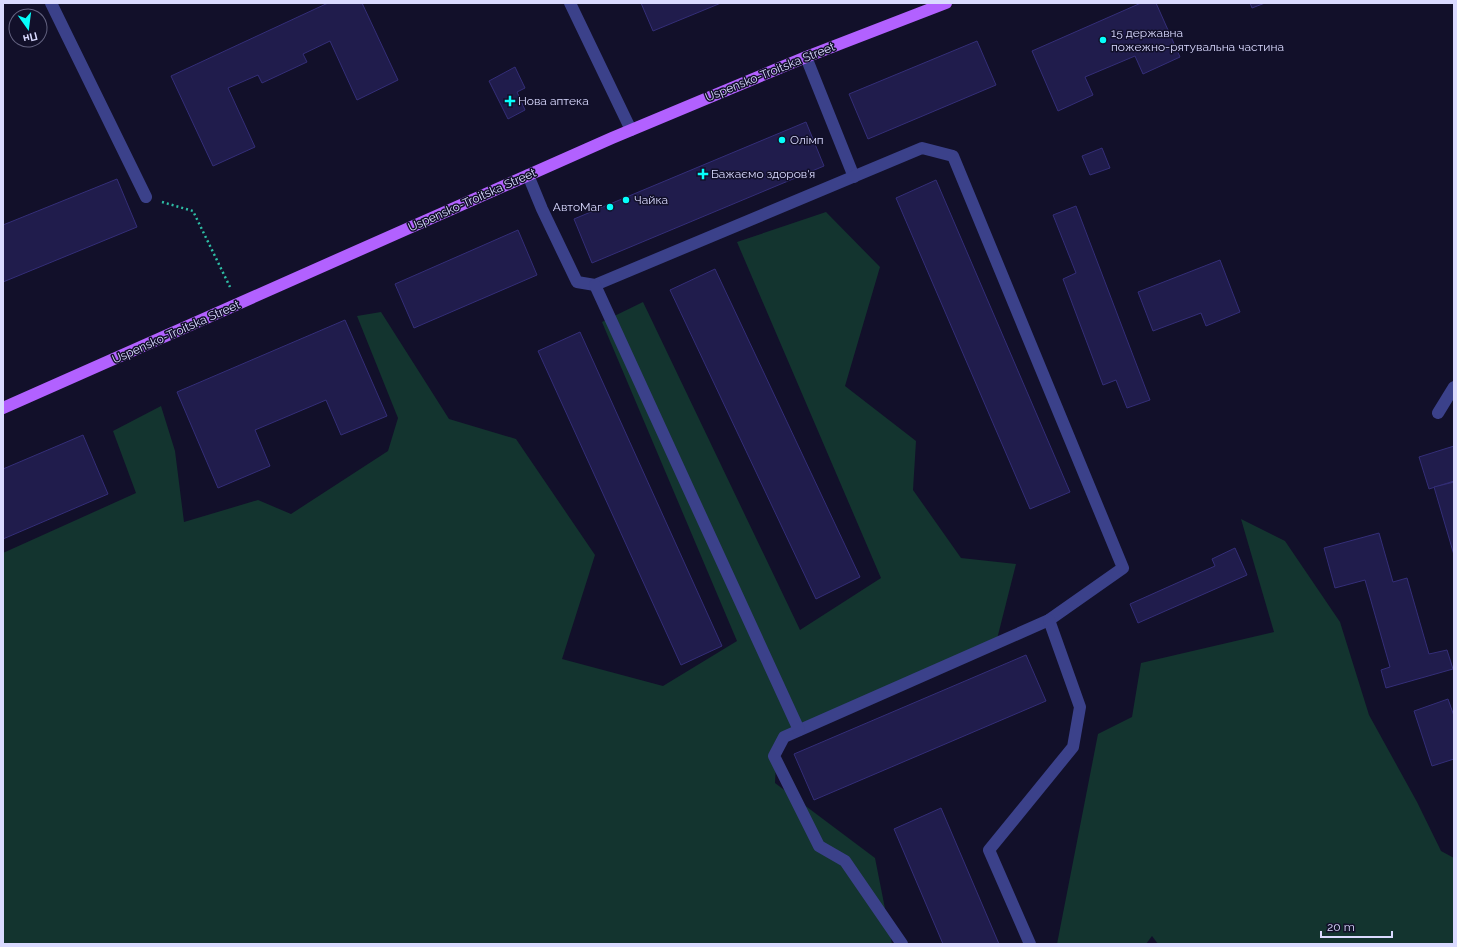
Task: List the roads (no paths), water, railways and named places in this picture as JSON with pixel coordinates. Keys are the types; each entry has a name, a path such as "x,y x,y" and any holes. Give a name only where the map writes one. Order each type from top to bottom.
{"main road":[{"name":"Uspensko-Troitska Street","path":"3,408 631,130 806,57 946,3"}],"lane":[{"path":"51,3 146,197"},
{"path":"570,3 631,130"},
{"path":"806,57 854,177"},
{"path":"528,175 542,209 577,282 595,285 922,148 953,156 1123,568 1048,620 784,737 774,756 820,846 845,862 902,944"},
{"path":"595,285 799,730"},
{"path":"1438,413 1454,387"},
{"path":"1030,944 989,850 1073,747 1080,707 1048,620"}],"place":[{"name":"15 державна пожежно-рятувальна частина","path":"1103,40"},
{"name":"Нова аптека","path":"510,101"},
{"name":"Олімп","path":"782,140"},
{"name":"Бажаємо здоров'я","path":"703,174"},
{"name":"Чайка","path":"626,200"},
{"name":"АвтоМаг","path":"610,207"}]}
